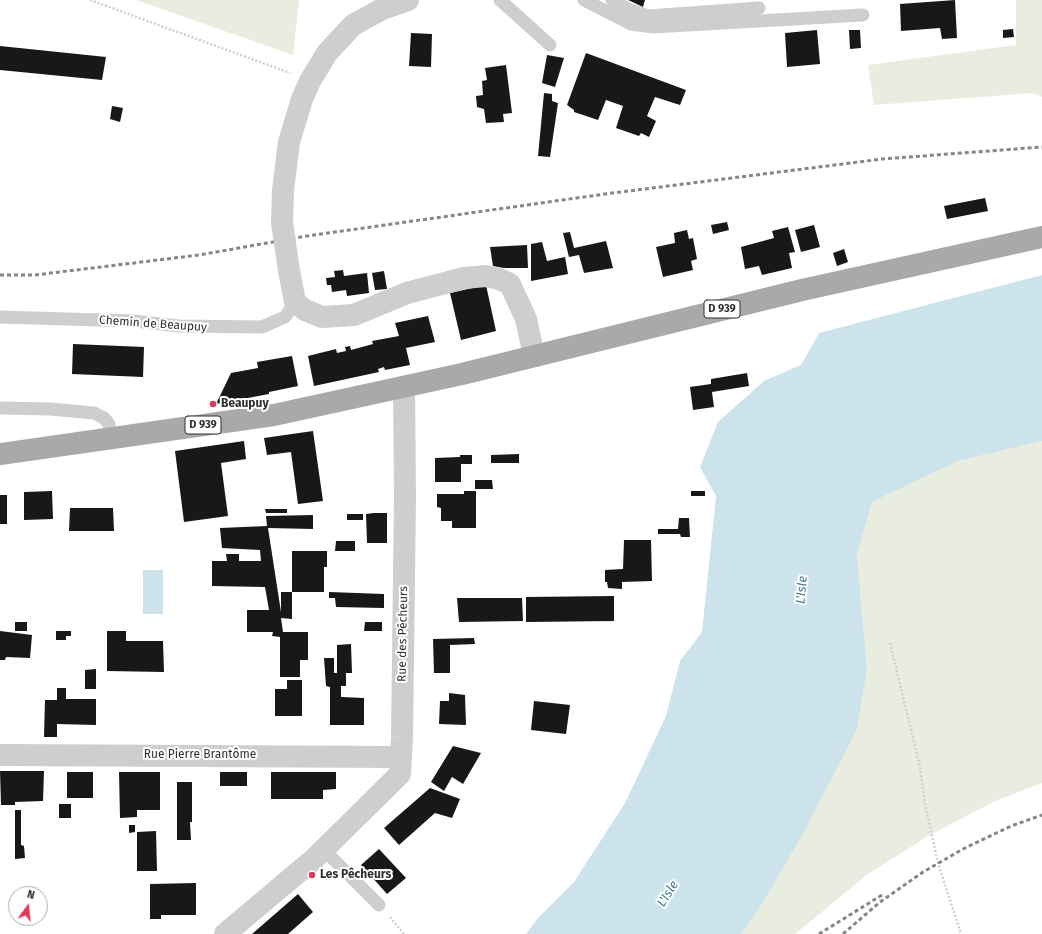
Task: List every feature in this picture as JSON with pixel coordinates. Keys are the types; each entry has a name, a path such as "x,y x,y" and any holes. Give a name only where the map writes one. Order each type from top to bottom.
{"main road":[{"name":"D 939","path":"0,454 274,415 404,387 787,294 1042,237"}],"street":[{"path":"408,0 382,9 352,25 326,53 310,81 302,99 289,142 283,190 282,222 288,271 295,302 304,310 322,317 354,315 407,293 464,278 486,276 510,284 526,319 534,356"},
{"name":"Rue des Pêcheurs","path":"225,934 324,850 400,774 405,497 404,387"},
{"name":"Rue Pierre Brantôme","path":"0,755 401,757"}],"lane":[{"path":"500,0 550,45"},
{"path":"584,0 631,24 654,27 863,15"},
{"path":"612,0 630,10 648,16 759,8"},
{"name":"Chemin de Beaupuy","path":"0,317 134,321 178,326 262,327 285,317 295,302"},
{"path":"0,408 50,409 94,413 104,418 109,424 111,438"},
{"path":"324,850 379,905"}],"path":[{"path":"90,0 310,81"},
{"path":"890,643 920,768 925,804 938,864 961,934"}],"shaded area":[{"path":"136,0 299,0 293,55"},
{"path":"1016,0 1042,0 1042,97 1033,93 874,105 868,65 1016,45"},
{"path":"1042,441 1042,783 995,801 928,836 868,874 795,934 741,934 762,904 803,834 867,668 857,555 872,502 958,461"}],"water":[{"name":"L'Isle","path":"1042,275 1042,441 958,461 872,502 857,555 867,668 857,729 803,834 762,904 741,934 526,934 538,918 574,882 625,803 666,716 680,661 702,632 716,496 700,467 718,422 764,381 801,365 819,333"},
{"path":"143,570 163,570 163,614 143,614"}],"building":[{"path":"628,0 645,0 643,7"},
{"path":"955,0 957,38 942,39 940,28 901,31 900,4"},
{"path":"1013,29 1014,37 1003,38 1003,30"},
{"path":"817,30 820,64 787,67 785,33"},
{"path":"849,30 860,30 861,48 850,49"},
{"path":"411,33 432,34 431,67 409,66"},
{"path":"0,46 106,57 102,80 0,70"},
{"path":"586,53 686,90 680,105 655,97 647,116 656,121 649,137 641,133 639,136 616,128 623,106 606,100 598,120 574,112 574,110 567,105"},
{"path":"547,55 564,58 555,87 542,83"},
{"path":"506,65 512,113 503,114 504,122 486,123 484,109 477,107 476,96 483,95 482,81 487,80 485,68"},
{"path":"544,93 552,94 552,101 558,103 550,157 538,156"},
{"path":"112,106 123,108 120,122 110,119"},
{"path":"985,198 988,211 947,219 944,206"},
{"path":"727,222 729,230 713,234 711,225"},
{"path":"814,225 820,247 801,252 795,230"},
{"path":"788,227 795,252 789,253 792,268 762,275 759,266 745,269 741,247 774,238 772,231"},
{"path":"687,230 689,239 693,238 697,259 691,261 693,270 663,277 656,247 675,243 674,233"},
{"path":"570,232 574,248 606,241 613,268 584,273 579,255 569,257 563,233"},
{"path":"542,242 547,261 565,257 568,274 531,281 531,244"},
{"path":"527,245 528,268 504,268 493,266 490,247"},
{"path":"844,249 848,262 837,266 833,253"},
{"path":"343,270 344,276 367,273 369,293 347,296 346,290 332,292 331,285 327,285 326,278 335,277 334,271"},
{"path":"384,271 387,289 375,290 372,273"},
{"path":"486,285 496,331 461,340 450,293"},
{"path":"428,316 435,342 406,348 410,365 385,370 384,367 378,369 379,372 314,386 308,356 336,349 337,353 346,351 345,347 350,346 351,350 373,344 372,341 399,336 395,323"},
{"path":"73,344 144,347 143,377 72,374"},
{"path":"292,356 298,386 269,392 269,394 216,404 231,373 258,368 257,362"},
{"path":"747,373 749,386 712,392 714,407 693,410 690,387 711,384 711,379"},
{"path":"313,431 323,501 298,504 291,452 267,455 264,438"},
{"path":"244,441 246,459 221,463 228,516 184,522 175,451"},
{"path":"519,454 519,463 491,463 491,455"},
{"path":"460,455 472,455 472,464 461,464 461,482 435,482 435,458 460,457"},
{"path":"475,480 492,480 493,489 475,489"},
{"path":"52,491 53,519 24,520 24,492"},
{"path":"464,491 476,491 476,528 452,528 452,521 441,521 441,508 437,507 437,494 464,494"},
{"path":"691,491 705,491 705,496 691,496"},
{"path":"0,495 7,495 7,524 0,524"},
{"path":"70,508 113,508 114,531 69,531"},
{"path":"265,509 287,509 287,513 266,513"},
{"path":"387,513 387,543 367,543 366,514"},
{"path":"347,514 363,514 363,520 347,520"},
{"path":"313,515 313,529 268,528 281,612 281,592 292,592 292,619 281,618 283,632 308,632 308,660 300,660 300,677 280,677 280,637 272,636 273,632 247,632 247,610 269,610 265,587 212,586 212,561 227,561 226,554 239,554 239,561 261,561 260,550 222,548 220,528 267,526 266,516"},
{"path":"679,518 689,518 690,537 681,537 680,534 658,534 658,529 678,529"},
{"path":"624,540 651,540 652,581 622,582 622,589 608,588 607,582 605,582 605,570 623,569"},
{"path":"336,541 355,541 355,551 335,551"},
{"path":"292,551 327,551 327,567 324,567 324,592 292,592"},
{"path":"329,592 384,594 384,608 336,607 335,598 329,598"},
{"path":"614,596 614,621 526,622 526,597"},
{"path":"457,598 522,598 523,621 459,622"},
{"path":"15,622 27,622 27,631 15,631"},
{"path":"365,622 382,622 382,631 364,631"},
{"path":"0,631 32,635 30,658 6,657 5,660 0,660"},
{"path":"56,631 71,631 71,636 66,636 66,640 56,640"},
{"path":"107,631 126,631 126,641 163,641 164,672 107,671"},
{"path":"474,638 475,644 450,645 450,673 434,673 433,639"},
{"path":"351,644 352,673 346,673 346,686 341,686 341,697 364,698 364,725 330,725 330,687 326,686 324,658 334,658 334,673 337,673 337,645"},
{"path":"96,669 96,689 85,689 85,670"},
{"path":"287,680 302,680 302,716 275,716 275,689 287,689"},
{"path":"57,688 66,688 66,699 96,699 96,725 57,724 57,737 44,737 45,700 57,700"},
{"path":"449,693 465,695 466,725 439,724 440,701 449,701"},
{"path":"534,701 570,705 566,734 531,730"},
{"path":"453,746 481,753 463,784 452,777 444,791 431,782"},
{"path":"0,771 44,771 43,801 15,802 15,805 1,805"},
{"path":"67,772 93,772 93,798 67,798"},
{"path":"119,772 160,772 160,810 137,810 137,817 120,818"},
{"path":"220,772 247,772 247,786 220,786"},
{"path":"271,772 336,772 336,789 323,790 323,799 271,799"},
{"path":"177,782 192,782 192,822 190,822 191,840 177,840"},
{"path":"430,788 460,799 452,818 435,813 399,845 384,828"},
{"path":"59,804 71,804 71,818 59,818"},
{"path":"15,810 21,810 21,845 24,846 25,858 15,859"},
{"path":"129,825 135,825 135,832 129,833"},
{"path":"156,831 157,871 137,871 137,832"},
{"path":"379,849 406,878 387,894 361,865"},
{"path":"196,883 196,915 161,915 161,919 150,919 150,884"},
{"path":"298,894 313,912 288,934 252,934"}],"railway":[{"path":"0,275 35,275 199,255 307,236 605,194 882,159 1042,147"},
{"path":"843,934 880,902 923,872 963,849 1011,826 1042,815"},
{"path":"819,934 882,895"}],"place":[{"name":"Beaupuy","path":"213,404"},
{"name":"Les Pêcheurs","path":"312,875"}]}
